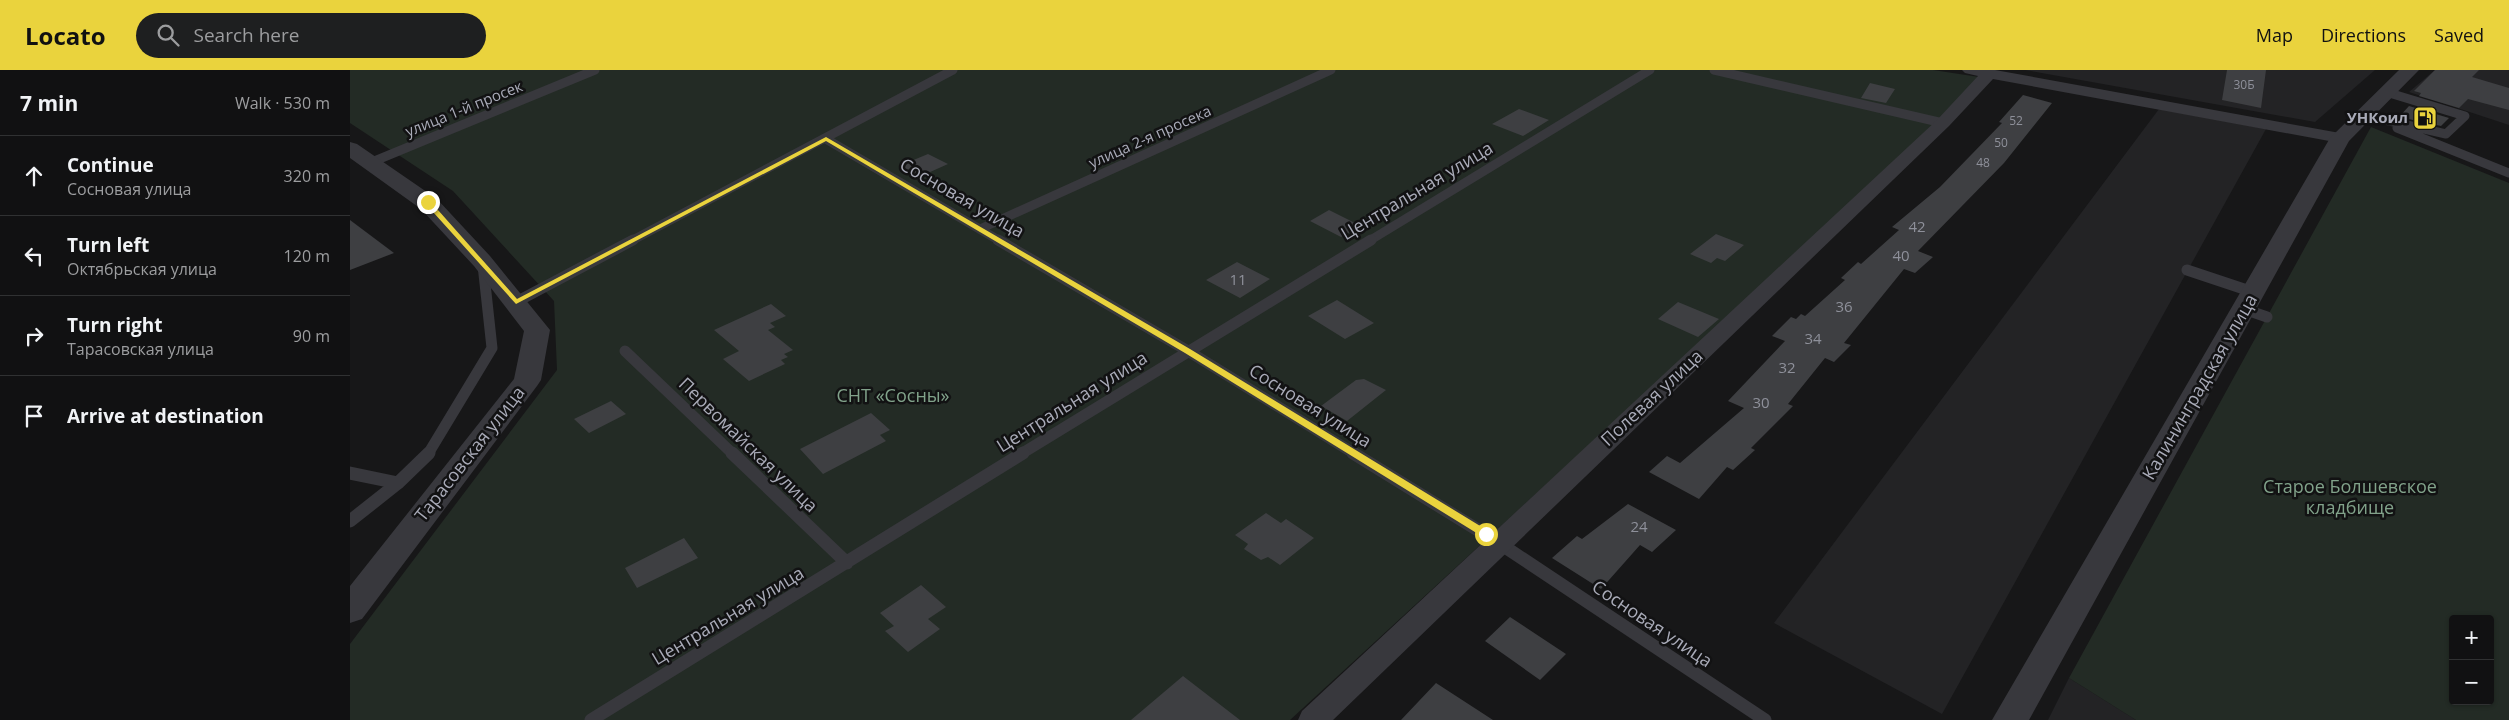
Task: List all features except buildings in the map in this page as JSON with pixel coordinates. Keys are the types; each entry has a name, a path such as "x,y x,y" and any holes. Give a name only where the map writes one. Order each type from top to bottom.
{"street":[{"name":"Калининградская улица","path":"2010,720 2254,306 2340,138 2410,70"},
{"name":"Полевая улица","path":"1313,720 1943,123 1982,71"},
{"path":"1982,71 2340,138"},
{"name":"Тарасовская улица","path":"350,148 430,204 482,261 537,330 527,380 350,610"}],"lane":[{"name":"улица 1-й просек","path":"372,162 595,70"},
{"path":"516,302 953,70"},
{"name":"улица 2-я просека","path":"980,229 1331,70"},
{"name":"Центральная улица","path":"591,720 847,564 1188,351 1650,70"},
{"path":"1714,70 1943,123"},
{"path":"2363,115 2446,134 2465,116 2386,92"},
{"path":"2363,115 2509,173"},
{"name":"Сосновая улица","path":"826,139 1188,351 1500,542 1765,720"},
{"path":"350,521 398,482 432,450 492,348 482,261"},
{"path":"2188,270 2254,306"},
{"name":"Первомайская улица","path":"625,351 847,564"},
{"path":"350,473 398,482"}],"shaded area":[{"path":"2025,70 2375,70 2315,122"},
{"path":"2435,70 2509,70 2509,125 2409,92"},
{"path":"2159,109 2266,129 1942,714 1774,623"},
{"path":"2069,678 2136,720 2048,720"}],"green space":[{"name":"СНТ «Сосны»","path":"350,70 1933,70 1979,77 1913,147 1290,720 350,720 350,644 557,370 554,301 453,191 350,123"},
{"name":"Старое Болшевское кладбище","path":"2371,127 2509,183 2509,720 2136,720 2069,678"}],"place":[{"name":"УНКоил","path":"2425,118"}],"route":[{"path":"428,202 482,261 516,302 826,139 1188,351 1486,534"}]}
